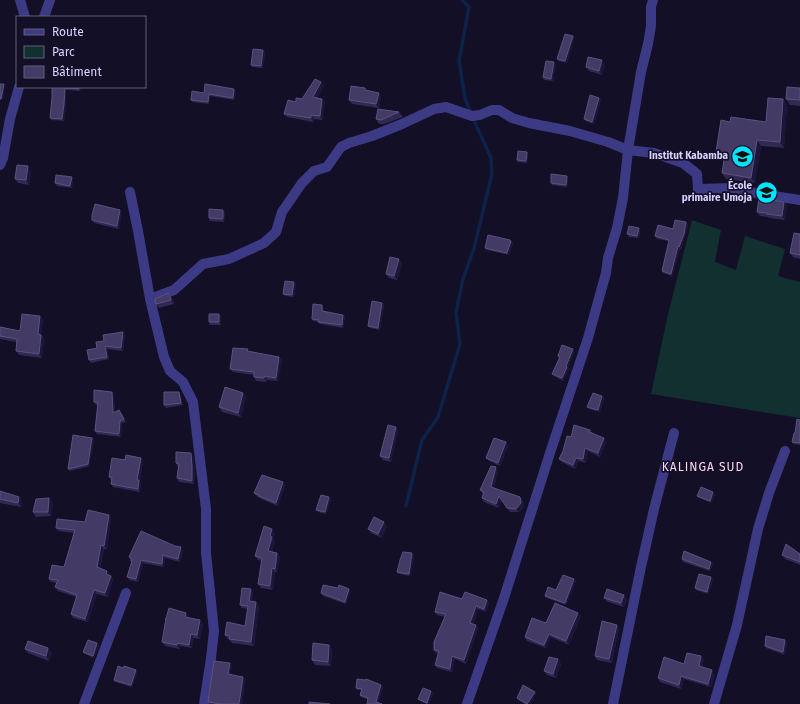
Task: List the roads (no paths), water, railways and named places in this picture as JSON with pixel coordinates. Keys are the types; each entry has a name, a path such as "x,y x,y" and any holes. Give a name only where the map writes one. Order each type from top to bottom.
{"street":[{"path":"20,0 25,16"},
{"path":"44,16 50,0"},
{"path":"467,704 504,598 588,338 606,273 608,258 623,198 628,150 641,72 651,26 651,7 653,0"},
{"path":"0,165 3,158 10,119 19,88"},
{"path":"150,299 174,290 203,264 229,259 264,243 276,232 282,212 302,183 314,171 327,167 341,147 402,124 434,109 446,107 472,116 492,110 499,110 512,118 528,123 570,131 608,142 628,150 654,153 683,163 697,174 698,189 734,188 800,200"},
{"path":"130,192 150,299 164,358 170,371 183,382 193,402 206,510 206,553 214,631 204,704"},
{"path":"613,704 641,566 674,433"},
{"path":"714,704 737,625 758,529 769,492 785,451"},
{"path":"84,704 126,593"}],"waterway":[{"path":"406,506 422,440 438,417 460,344 456,312 463,279 474,248 492,174 491,158 465,98 459,61 469,7 462,0"}],"place":[{"name":"Institut Kabamba","path":"743,156"},
{"name":"École primaire Umoja","path":"767,192"}],"district":[{"name":"KALINGA SUD","path":"703,467"}]}
